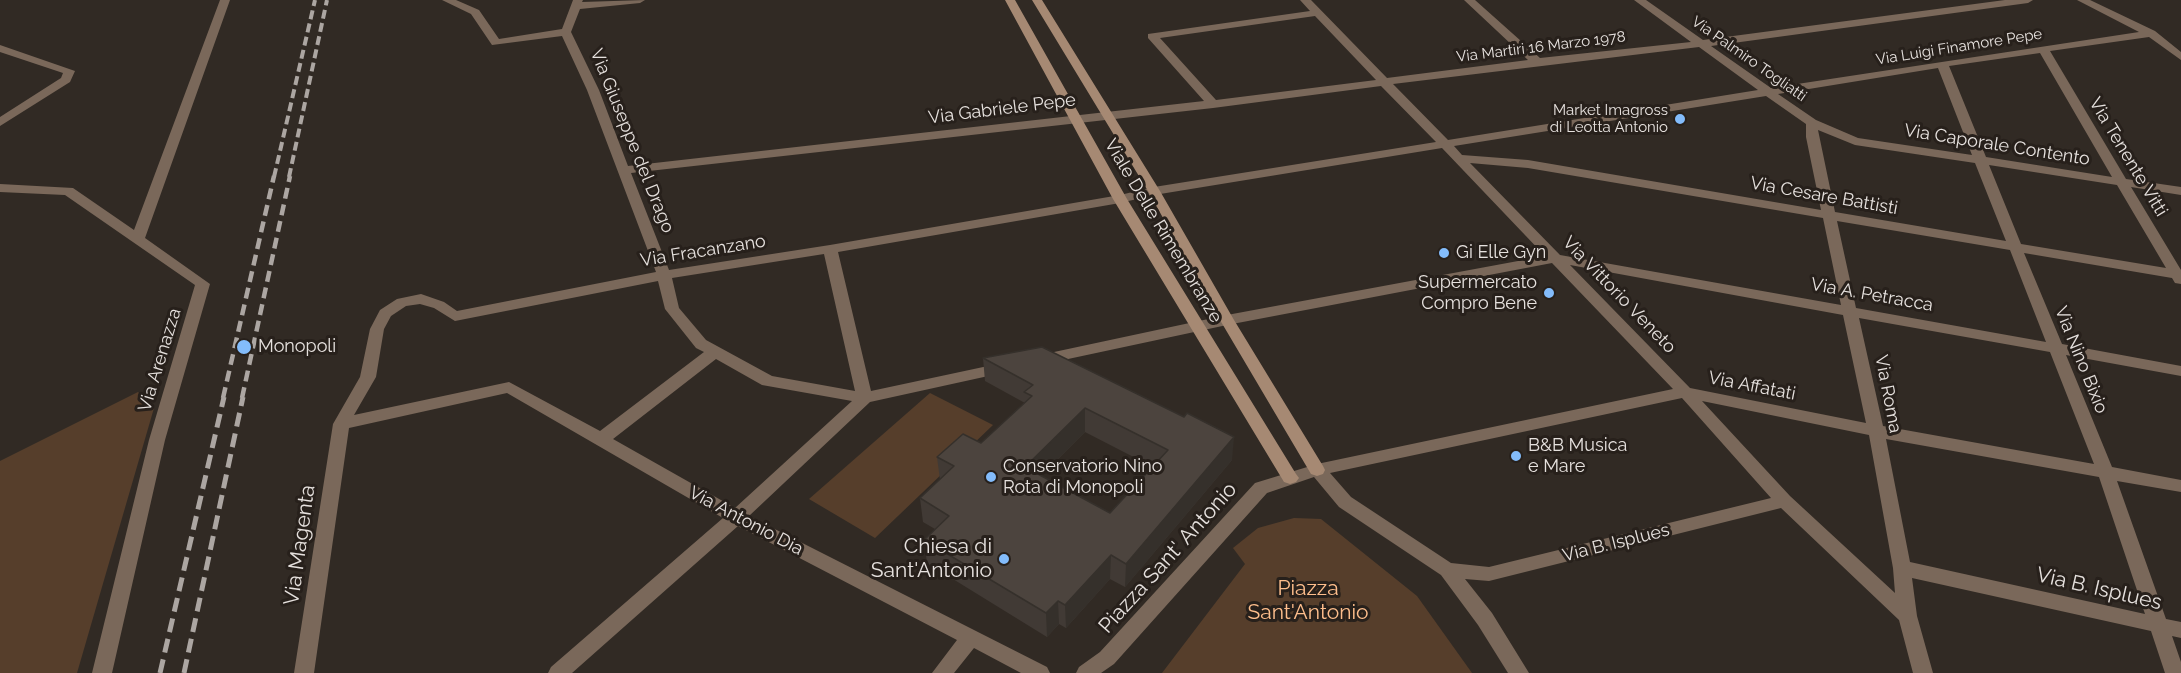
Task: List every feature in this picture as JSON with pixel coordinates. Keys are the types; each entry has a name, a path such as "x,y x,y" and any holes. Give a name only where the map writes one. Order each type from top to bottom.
{"street":[{"path":"138,239 225,0"},
{"path":"447,0 475,12 496,43 566,32 577,3 640,0"},
{"name":"Viale Delle Rimembranze","path":"1010,0 1120,199 1290,478"},
{"name":"Viale Delle Rimembranze","path":"1036,0 1154,191 1227,320 1317,470"},
{"name":"Via Vittorio Veneto","path":"1305,0 1685,392 1784,501 1907,616"},
{"path":"1469,0 1537,62"},
{"name":"Via Palmiro Togliatti","path":"1639,0 1812,123"},
{"name":"Via Martiri 16 Marzo 1978","path":"1384,83 1537,62 1701,44 2028,0"},
{"path":"2082,0 2181,48"},
{"path":"1213,104 1152,36 1317,12"},
{"name":"Via Giuseppe del Drago","path":"566,32 593,90 624,170 664,275 672,309 701,344 768,381 865,398 1227,320 1556,258"},
{"path":"2151,33 2181,57"},
{"name":"Via Luigi Finamore Pepe","path":"1444,143 2151,33"},
{"path":"0,48 69,71 66,80 0,122"},
{"name":"Via Tenente Vitti","path":"2043,49 2179,278"},
{"name":"Via Nino Bixio","path":"1942,64 2105,471 2175,673"},
{"name":"Via Gabriele Pepe","path":"624,170 1384,83"},
{"name":"Via Caporale Contento","path":"1812,123 1855,141 2181,191"},
{"name":"Via Roma","path":"1812,123 1812,137 1831,215 1876,430 1902,568 1907,616 1923,673"},
{"name":"Via Fracanzano","path":"341,424 368,377 377,328 385,313 402,302 421,299 439,305 455,316 664,275 830,249 1120,199 1154,191 1444,143"},
{"name":"Via Cesare Battisti","path":"1459,158 1528,164 1831,215 2179,278"},
{"name":"Via Arenazza","path":"0,188 68,191 203,284 156,440 102,673"},
{"path":"558,673 736,518 865,398 830,249"},
{"name":"Via A. Petracca","path":"1556,258 2181,371"},
{"path":"601,439 714,352"},
{"name":"Via Antonio Dia","path":"341,424 509,387 736,518 1040,673"},
{"name":"Via Affatati","path":"1317,470 1685,392 2181,486"},
{"name":"Via Magenta","path":"304,673 341,424"},
{"path":"1317,470 1345,502 1447,570 1485,619 1519,673"},
{"name":"Piazza Sant' Antonio","path":"1086,673 1107,658 1261,488 1317,470"},
{"name":"Via B. Isplues","path":"1447,570 1489,574 1784,501"},
{"name":"Via B. Isplues","path":"1902,568 2181,630"},
{"path":"942,673 971,637"}],"green space":[{"path":"138,392 154,408 77,673 0,673 0,461"},
{"path":"930,393 993,425 875,538 809,499"},
{"name":"Piazza Sant'Antonio","path":"1294,518 1321,519 1417,596 1472,673 1162,673 1245,564 1233,548 1258,528"}],"building":[{"path":"1042,347 1184,417 1187,413 1234,437 1126,564 1111,555 1065,605 1058,601 1046,613 924,540 949,516 920,498 954,466 937,457 963,434 981,443 1032,396 1024,392 1033,385 983,358","holes":["1085,408 1168,450 1110,513 1025,467"]}],"railway":[{"path":"274,177 315,0"},
{"path":"289,177 327,0"},
{"path":"223,398 274,176"},
{"path":"242,398 290,176"},
{"path":"160,673 224,397"},
{"path":"184,673 243,397"}],"place":[{"name":"Market Imagross di Leotta Antonio","path":"1680,119"},
{"name":"Gi Elle Gyn","path":"1444,253"},
{"name":"Supermercato Compro Bene","path":"1549,293"},
{"name":"Monopoli","path":"244,347"},
{"name":"B&B Musica e Mare","path":"1516,456"},
{"name":"Conservatorio Nino Rota di Monopoli","path":"991,477"},
{"name":"Chiesa di Sant'Antonio","path":"1004,559"}]}
